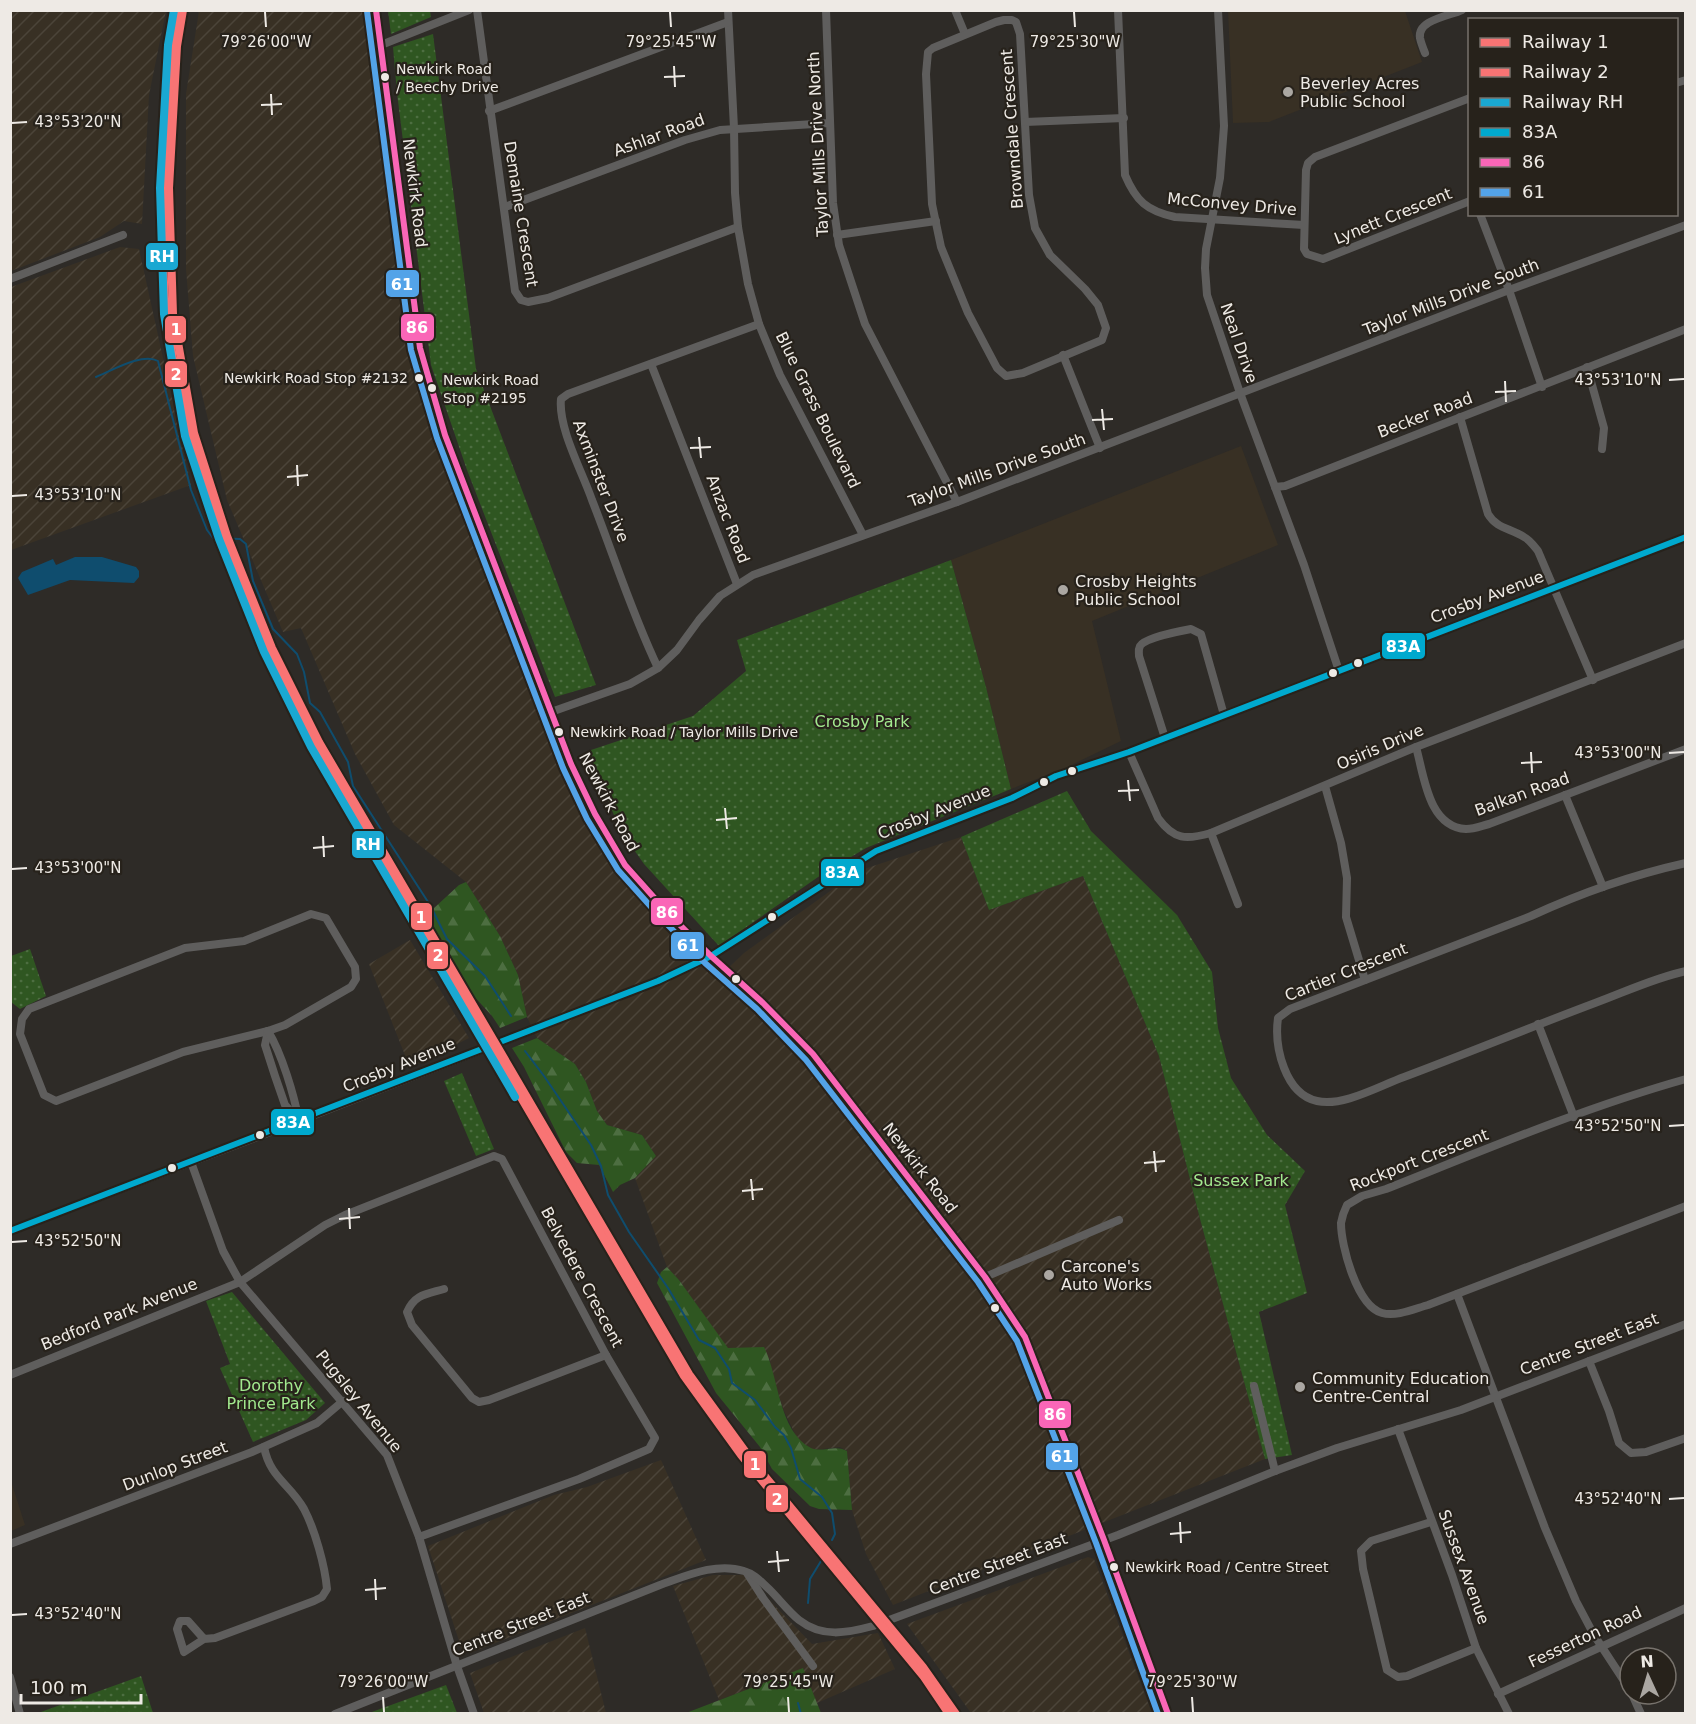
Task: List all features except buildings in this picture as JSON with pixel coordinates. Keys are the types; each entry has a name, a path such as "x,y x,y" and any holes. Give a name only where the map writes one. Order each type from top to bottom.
{"street":[{"name":"Newkirk Road","path":"376,10 420,348 445,435 571,764 595,814 625,865 667,912 813,1054 986,1277 1025,1337 1168,1713"},
{"path":"381,45 469,10"},
{"name":"Demaine Crescent","path":"477,10 515,291 521,300 528,302 548,298 738,227"},
{"name":"Blue Grass Boulevard","path":"728,10 735,193 738,227 748,284 759,324 793,399 863,535"},
{"name":"Taylor Mills Drive North","path":"826,10 833,203 837,235 846,271 865,324 957,502"},
{"path":"955,10 965,34"},
{"name":"McConvey Drive","path":"1118,10 1125,175 1136,197 1155,212 1174,217 1304,225"},
{"name":"Neal Drive","path":"1218,10 1224,126 1220,178 1211,220 1205,268 1207,295 1240,393 1304,565 1339,671"},
{"path":"1425,53 1419,36 1422,27 1443,14 1462,10"},
{"name":"Browndale Crescent","path":"1012,20 1016,22 1020,34 1025,122 1029,195 1035,228 1050,255 1098,305 1106,328 1102,340 1014,376 1006,376 997,368 952,277 940,247 932,204 926,74 928,52 996,22 1012,20"},
{"path":"489,111 728,22"},
{"name":"Lynett Crescent","path":"1468,99 1315,157 1308,163 1304,249 1307,254 1323,259 1468,202"},
{"path":"1025,122 1124,118"},
{"name":"Ashlar Road","path":"505,207 685,140 720,130 830,123"},
{"path":"1481,216 1542,387"},
{"path":"837,235 936,220"},
{"name":"Taylor Mills Drive South","path":"551,712 630,684 658,668 677,650 720,596 753,575 957,502 1509,290 1686,225"},
{"path":"10,279 123,235"},
{"name":"Axminster Drive","path":"658,668 643,638 564,429 561,399 568,394 759,324"},
{"name":"Becker Road","path":"1275,487 1285,486 1686,329"},
{"path":"1063,355 1100,448"},
{"name":"Anzac Road","path":"651,364 737,585"},
{"path":"1587,368 1604,428 1602,449"},
{"path":"1460,417 1488,514 1499,526 1525,537 1538,551 1593,680"},
{"name":"Crosby Avenue","path":"10,1230 658,981 711,956 786,906 876,851 1012,798 1056,776 1129,752 1686,537"},
{"path":"1165,738 1139,656 1138,648 1152,639 1191,629 1201,634 1224,715"},
{"name":"Osiris Drive","path":"1129,752 1158,818 1177,836 1187,838 1211,833 1416,747 1686,643"},
{"name":"Balkan Road","path":"1416,747 1435,811 1454,827 1477,828 1686,749"},
{"path":"1325,786 1341,843 1347,878 1346,917 1365,980"},
{"path":"1565,795 1603,887"},
{"path":"1211,833 1238,904"},
{"name":"Cartier Crescent","path":"1686,863 1647,871 1603,887 1290,1009 1278,1018 1276,1030 1283,1064 1294,1087 1301,1095 1318,1102 1341,1101 1660,978 1686,971"},
{"path":"311,914 326,918 355,967 356,979 351,987 285,1025 268,1031 183,1052 56,1101 44,1095 20,1034 22,1019 29,1009 185,948 244,941 311,914"},
{"path":"1538,1024 1574,1117"},
{"path":"268,1031 276,1043 295,1101 298,1121"},
{"path":"268,1031 265,1046 275,1076 285,1105 298,1121"},
{"path":"275,1076 285,1072"},
{"name":"Rockport Crescent","path":"1686,1079 1574,1117 1362,1196 1347,1205 1341,1221 1345,1250 1357,1287 1370,1307 1383,1313 1393,1314 1428,1305 1686,1206"},
{"name":"Belvedere Crescent","path":"240,1282 325,1225 345,1215 494,1156 502,1158 606,1355 655,1438 649,1449 579,1479 419,1537"},
{"name":"Pugsley Avenue","path":"191,1162 223,1251 240,1282 387,1455 419,1537 457,1666 474,1713"},
{"path":"986,1277 1119,1220"},
{"name":"Bedford Park Avenue","path":"10,1375 240,1282"},
{"path":"444,1289 417,1297 411,1302 407,1312 412,1325 472,1398 479,1401 489,1400 606,1355"},
{"path":"1457,1294 1558,1559 1576,1601 1618,1671"},
{"name":"Centre Street East","path":"335,1713 703,1570 746,1571 756,1577 800,1621 824,1632 836,1634 850,1632 950,1599 1205,1501 1275,1471 1461,1410 1686,1324"},
{"path":"1589,1361 1619,1443 1624,1448 1631,1453 1646,1452 1686,1438"},
{"path":"1254,1386 1275,1471"},
{"name":"Dunlop Street","path":"10,1544 264,1447 317,1424 343,1401"},
{"name":"Sussex Avenue","path":"1398,1429 1467,1616 1476,1648 1509,1713"},
{"path":"204,1639 215,1638 314,1601 322,1597 327,1589 322,1559 303,1508 270,1468 264,1447"},
{"path":"1431,1522 1371,1541 1360,1551 1387,1670 1398,1677 1407,1676 1476,1648"},
{"path":"746,1571 813,1666"},
{"name":"Fesserton Road","path":"1498,1694 1686,1608"},
{"path":"10,1677 20,1713"}],"shaded area":[{"path":"11,10 166,11 149,95 142,224 124,221 100,237 11,271"},
{"path":"199,11 364,11 375,63 413,361 454,485 589,826 632,892 687,951 719,977 744,953 858,871 961,837 989,910 1083,876 1159,1056 1200,1219 1265,1459 893,1605 866,1554 852,1510 847,1451 840,1447 813,1450 798,1440 784,1411 771,1373 770,1359 728,1349 679,1280 667,1267 635,1178 656,1156 642,1135 607,1125 597,1111 586,1082 575,1064 537,1038 527,1017 518,975 500,936 466,882 394,825 355,754 301,628 283,632 227,500 193,356 186,269 186,94"},
{"name":"Beverley Acres Public School","path":"1228,11 1405,11 1422,62 1269,122 1233,123"},
{"path":"120,247 139,249 191,485 11,550 11,287"},
{"name":"Crosby Heights Public School","path":"1241,446 1278,545 1092,621 1121,741 1063,769 1011,789 951,560"},
{"path":"410,940 469,1038 410,1068 369,964"},
{"path":"661,1460 706,1560 470,1653 462,1650 428,1546 554,1495 587,1487"},
{"path":"10,1478 25,1525 11,1531 10,1531"},
{"path":"1088,1557 1094,1559 1151,1711 1145,1714 971,1713 907,1624"},
{"path":"713,1575 745,1575 812,1644 878,1633 895,1669 817,1703 803,1669 719,1700 673,1586"},
{"path":"585,1628 606,1713 484,1713 470,1673"}],"green space":[{"path":"388,11 430,11 431,17 391,34"},
{"path":"433,34 476,369 596,685 555,697 467,470 431,365 393,47"},
{"name":"Crosby Park","path":"951,560 1011,789 866,848 821,875 719,946 644,864 620,830 588,751 693,716 746,671 737,640"},
{"name":"Sussex Park","path":"1067,791 1091,831 1177,915 1212,972 1218,1028 1231,1078 1267,1135 1305,1171 1285,1205 1307,1293 1259,1312 1292,1455 1265,1459 1200,1219 1159,1056 1083,876 989,910 961,837"},
{"path":"466,882 500,936 518,975 527,1017 500,1028 471,993 440,945 431,923 433,909 459,885"},
{"path":"30,949 46,996 20,1009 11,1002 11,956"},
{"path":"537,1038 575,1064 586,1082 597,1111 607,1125 642,1135 656,1156 635,1178 620,1185 613,1192 599,1165 577,1163 566,1152 524,1067 512,1048"},
{"path":"462,1073 494,1149 476,1156 444,1081"},
{"path":"667,1267 728,1348 764,1347 786,1416 800,1440 815,1449 838,1448 847,1451 852,1510 819,1509 810,1506 772,1469 760,1447 716,1393 657,1283 661,1272"},
{"name":"Dorothy Prince Park","path":"232,1292 325,1403 306,1420 253,1442 220,1368 230,1364 206,1301"},
{"path":"803,1668 821,1713 686,1713"},
{"path":"141,1676 153,1713 38,1713"},
{"path":"446,1685 457,1713 369,1713"}],"water":[{"path":"75,557 102,557 136,567 139,577 134,583 70,580 28,595 18,578 22,572 53,559 56,565"}],"waterway":[{"path":"96,377 136,361 144,359 158,361 191,490 207,530 213,538 240,539 246,544 253,581 273,629 297,654 304,672 310,703 320,712 348,762 353,786 430,905 447,939 485,976 511,1016"},
{"path":"525,1051 591,1145 601,1166 608,1195 629,1232 668,1288 699,1340 715,1348 729,1369 732,1383 755,1400 775,1427 784,1435 791,1448 800,1479 822,1497 832,1513 835,1534 832,1540"},
{"path":"808,1603 810,1579 821,1561"},
{"path":"798,1703 801,1714"}],"rail line":[{"name":"RH","path":"174,10 168,45 160,188 164,314 185,436 219,539 264,652 311,747 515,1097"},
{"name":"2","path":"178,10 168,93 163,176 164,280 171,347 187,424 208,499 264,644 314,744 684,1376 741,1455 924,1677 949,1714"},
{"name":"1","path":"183,10 177,46 169,188 173,314 194,433 227,536 272,648 319,742 689,1374 753,1462 923,1667 956,1714"}],"transit line":[{"name":"86","path":"376,10 420,348 445,435 571,764 595,814 625,865 667,912 813,1054 985,1277 1025,1337 1104,1540 1168,1714"},
{"name":"61","path":"367,11 411,350 437,438 563,768 587,819 618,870 705,963 757,1009 806,1060 978,1282 1017,1341 1096,1543 1158,1714"},
{"name":"83A","path":"10,1231 658,981 711,956 876,851 1012,798 1056,776 1129,752 1686,537"}],"place":[{"name":"Newkirk Road / Beechy Drive","path":"385,77"},
{"name":"Beverley Acres Public School","path":"1288,92"},
{"name":"Newkirk Road Stop #2132","path":"419,378"},
{"name":"Newkirk Road Stop #2195","path":"432,388"},
{"name":"Crosby Heights Public School","path":"1063,590"},
{"name":"Newkirk Road / Taylor Mills Drive","path":"559,732"},
{"name":"Carcone's Auto Works","path":"1049,1275"},
{"name":"Community Education Centre-Central","path":"1300,1387"},
{"name":"Newkirk Road / Centre Street","path":"1114,1567"}]}
